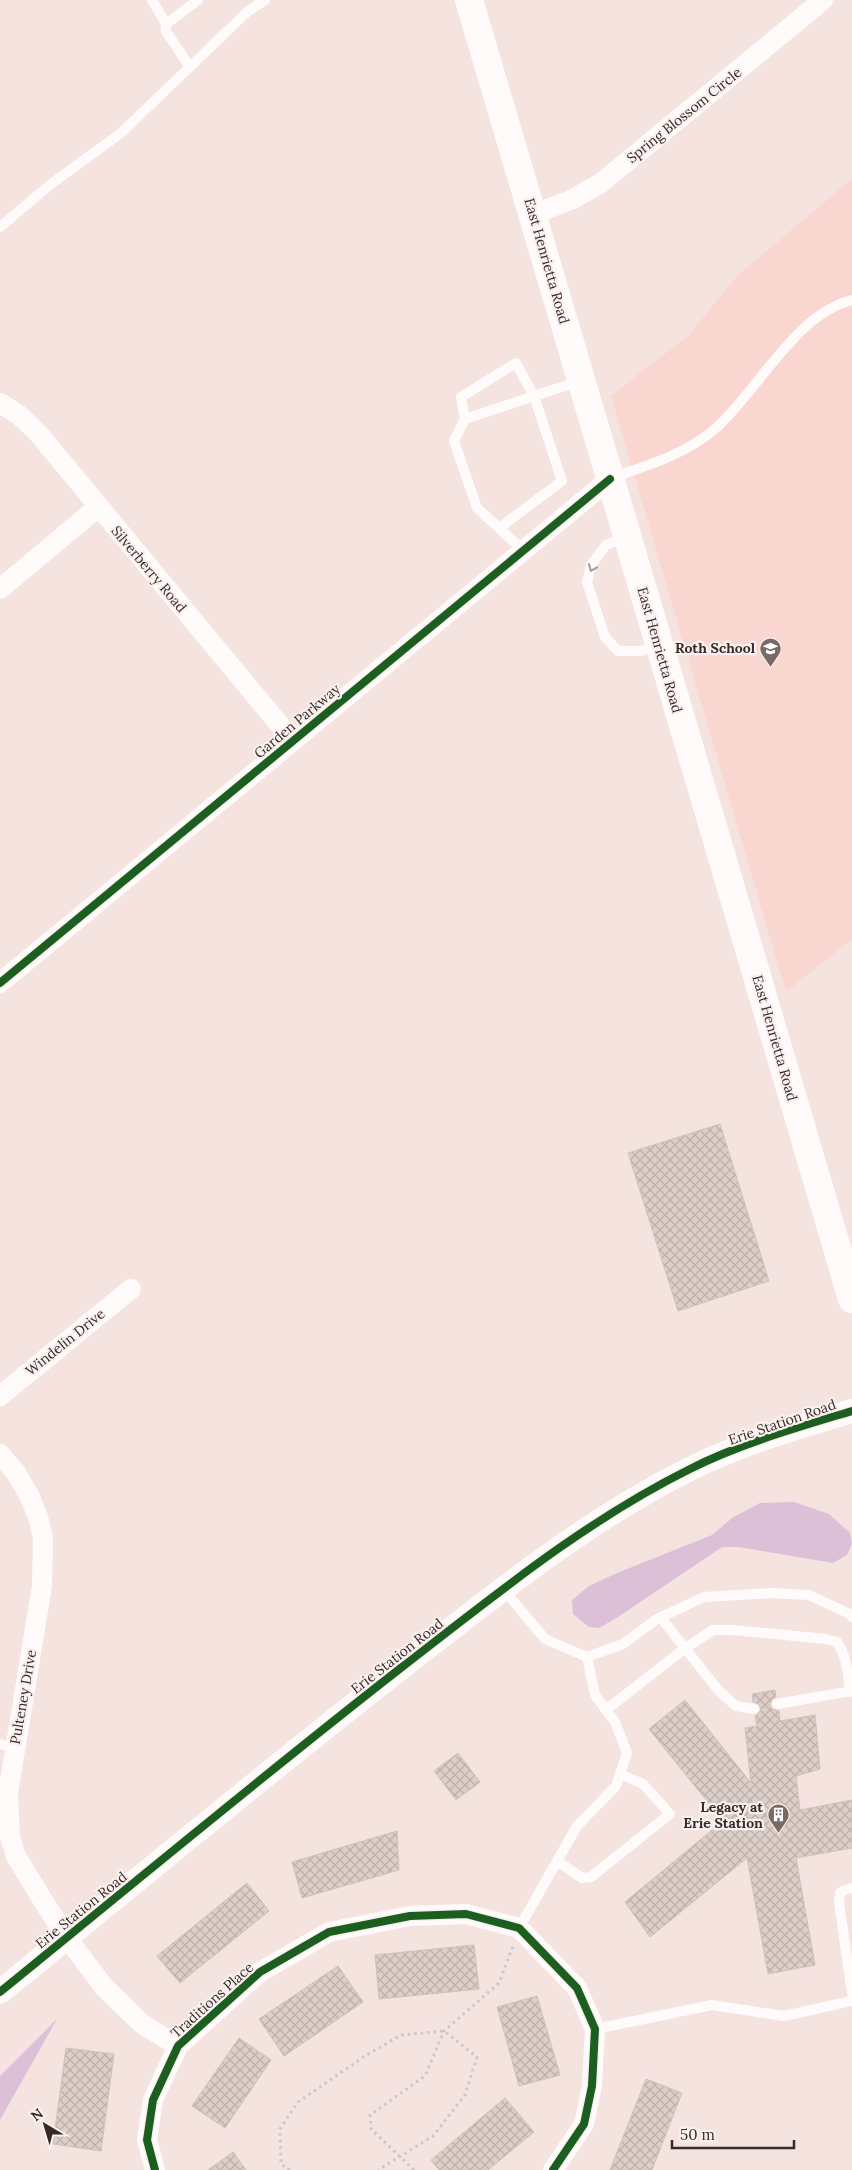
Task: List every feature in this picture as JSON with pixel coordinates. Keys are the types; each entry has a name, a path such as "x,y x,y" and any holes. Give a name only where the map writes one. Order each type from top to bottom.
{"main road":[{"name":"East Henrietta Road","path":"470,0 852,1299"}],"street":[{"name":"Spring Blossom Circle","path":"534,214 571,200 601,183 823,0"},
{"name":"Silverberry Road","path":"0,403 19,415 38,433 293,741"},
{"name":"Garden Parkway","path":"0,983 610,479"},
{"path":"0,589 98,507"},
{"name":"Windelin Drive","path":"0,1396 131,1289"},
{"name":"Erie Station Road","path":"0,1992 334,1721 503,1589 583,1532 691,1468 753,1444 852,1411"},
{"name":"Pulteney Drive","path":"0,1454 16,1473 29,1495 44,1538 42,1586 7,1746 7,1814 10,1836 16,1856 67,1938 104,1986 142,2024 178,2046"},
{"name":"Traditions Place","path":"155,2170 147,2140 153,2100 178,2046 260,1972 329,1932 410,1916 466,1914 519,1928"},
{"path":"519,1928 577,1988 595,2029 592,2086 584,2124 553,2170"}],"lane":[{"path":"152,0 166,24 166,31 189,66"},
{"path":"166,24 183,4 198,0"},
{"path":"0,227 51,184 121,133 247,12 265,0"},
{"path":"610,479 688,447 714,430 732,412 804,328 823,312 852,300"},
{"path":"499,528 562,481 534,396 516,363 461,397 466,419 454,441 476,508 524,550"},
{"path":"466,419 581,381"},
{"path":"627,537 606,545 591,565 587,582 605,637 618,651 641,651 659,645"},
{"path":"503,1589 545,1639 587,1657 623,1644 661,1618 704,1597 772,1593 809,1595 850,1614 852,1617"},
{"path":"661,1618 719,1691 736,1706 754,1709"},
{"path":"606,1710 684,1649 713,1630 733,1630 826,1639 838,1642 842,1649 851,1691 778,1704"},
{"path":"519,1928 577,1826 616,1786 627,1754 615,1722 596,1696 587,1657"},
{"path":"557,1861 582,1878 591,1877 670,1814 643,1784 620,1774"},
{"path":"852,1888 840,1893 839,1902 852,1994"},
{"path":"595,2029 712,2005 784,2016 852,2001"}],"path":[{"path":"414,2170 371,2129 370,2115 425,2076 444,2032 499,1983 519,1928"},
{"path":"290,2170 281,2164 280,2129 298,2102 365,2056 401,2035 444,2032 477,2057 465,2095 434,2136 378,2170"}],"shaded area":[{"name":"Roth School","path":"852,179 852,939 786,992 611,396 689,335 738,275"},
{"path":"794,1502 829,1514 850,1533 852,1543 847,1555 833,1563 739,1547 722,1547 599,1628 589,1627 573,1614 572,1600 589,1586 712,1535 732,1518 760,1503"},
{"path":"57,2019 0,2120 0,2076"}],"building":[{"path":"720,1124 769,1281 678,1311 628,1153"},
{"name":"Legacy at Erie Station","path":"775,1690 776,1697 772,1699 770,1705 772,1709 779,1711 780,1721 815,1715 820,1769 796,1776 800,1810 852,1800 852,1848 796,1858 815,1965 768,1974 747,1858 650,1937 625,1902 723,1821 649,1729 685,1700 751,1783 745,1728 757,1726 755,1716 761,1710 759,1704 753,1702 752,1694"},
{"path":"458,1753 480,1782 456,1800 434,1771"},
{"path":"397,1831 399,1870 302,1898 292,1862"},
{"path":"247,1883 269,1911 180,1983 157,1956"},
{"path":"474,1945 479,1989 379,1999 375,1955"},
{"path":"338,1966 363,2002 284,2056 259,2019"},
{"path":"537,1996 560,2075 519,2086 497,2007"},
{"path":"239,2038 271,2060 225,2128 192,2106"},
{"path":"66,2048 114,2054 101,2151 53,2144"},
{"path":"646,2079 682,2093 652,2170 610,2170"},
{"path":"505,2098 534,2132 488,2170 439,2170 431,2160"},
{"path":"233,2152 246,2170 208,2170"}],"cycle path":[{"path":"0,983 610,479"},
{"path":"0,1992 351,1707 506,1587 577,1536 651,1490 709,1460 770,1437 852,1411"},
{"path":"155,2170 147,2140 153,2100 178,2046 260,1972 329,1932 410,1916 466,1914 519,1928 577,1988 595,2029 592,2086 584,2124 553,2170"}],"place":[{"name":"Roth School","path":"771,667"},
{"name":"Legacy at Erie Station","path":"779,1834"}]}
